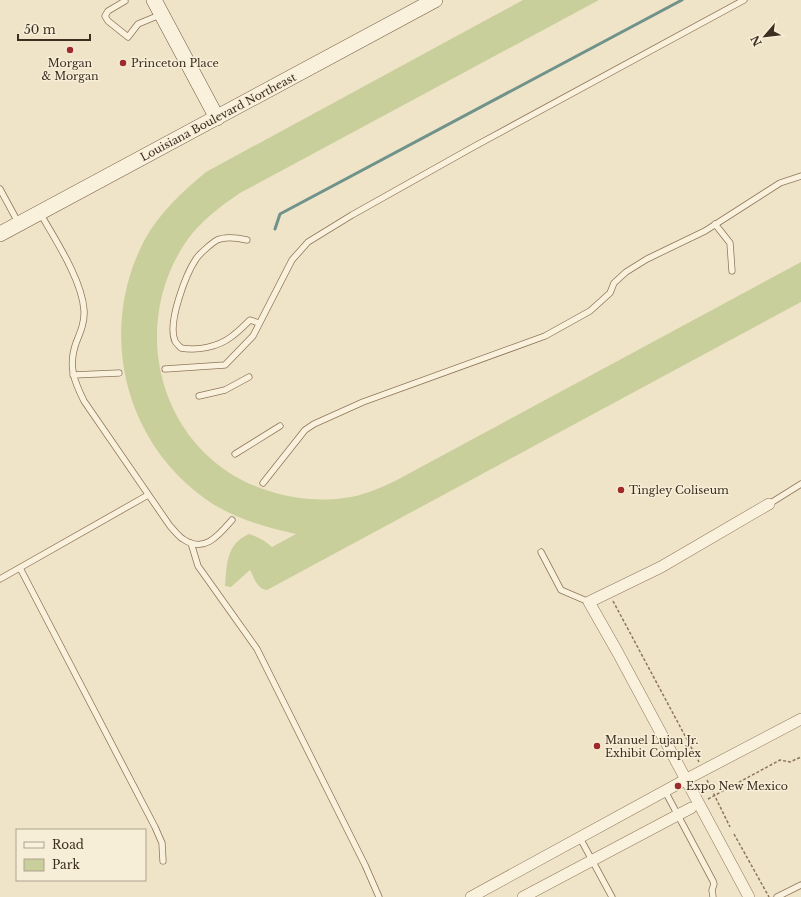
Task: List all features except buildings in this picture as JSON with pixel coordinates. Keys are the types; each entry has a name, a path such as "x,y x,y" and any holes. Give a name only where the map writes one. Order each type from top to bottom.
{"main road":[{"path":"154,0 217,118"},
{"name":"Louisiana Boulevard Northeast","path":"0,234 435,0"}],"street":[{"path":"749,897 589,602 661,567 769,504"},
{"path":"471,897 685,780 801,720"},
{"path":"523,897 691,808"}],"lane":[{"path":"165,369 225,365 253,336 292,260 308,242 475,146 744,0"},
{"path":"126,1 108,11 105,16 108,21 128,37 138,24 162,14"},
{"path":"263,483 305,430 314,424 399,388 545,336 590,311 610,293 614,283 626,272 647,259 678,245 715,224 774,187 801,176"},
{"path":"0,189 19,224"},
{"path":"40,213 60,249 80,292 84,311 82,327 72,355 72,372 84,401 170,526 183,539 191,543 208,543 220,535 232,520"},
{"path":"715,224 730,243 732,271"},
{"path":"248,240 235,238 218,240 197,258 184,281 180,293 173,326 175,341 181,348 189,350 219,344 231,337 250,320 259,323"},
{"path":"73,375 119,373"},
{"path":"199,396 225,390 249,377"},
{"path":"235,454 280,426"},
{"path":"769,504 801,484"},
{"path":"0,579 148,495"},
{"path":"191,543 198,566 257,648 365,865 379,897"},
{"path":"541,552 561,590 589,602"},
{"path":"20,568 155,827 162,843 163,861"},
{"path":"665,791 713,881 713,897"},
{"path":"580,838 612,897"},
{"path":"777,897 801,885"},
{"path":"793,889 801,891"}],"path":[{"path":"608,593 699,762"},
{"path":"706,800 780,760 790,762 801,757"},
{"path":"707,780 730,827"},
{"path":"734,834 769,897"}],"green space":[{"path":"523,0 599,0 240,193 219,208 193,232 169,273 159,310 157,347 164,383 178,417 199,447 228,471 263,489 292,497 323,500 357,496 395,481 801,262 801,302 267,590 258,586 250,570 231,587 225,586 229,556 236,543 241,538 249,534 256,536 272,547 296,534 248,521 226,511 204,498 176,474 154,445 137,414 126,381 121,346 123,310 130,275 144,241 164,212 188,187 206,172"}],"waterway":[{"path":"275,229 280,214 682,0"}],"place":[{"name":"Morgan & Morgan","path":"70,50"},
{"name":"Princeton Place","path":"123,63"},
{"name":"Tingley Coliseum","path":"621,490"},
{"name":"Manuel Lujan Jr. Exhibit Complex","path":"597,746"},
{"name":"Expo New Mexico","path":"678,786"}]}
